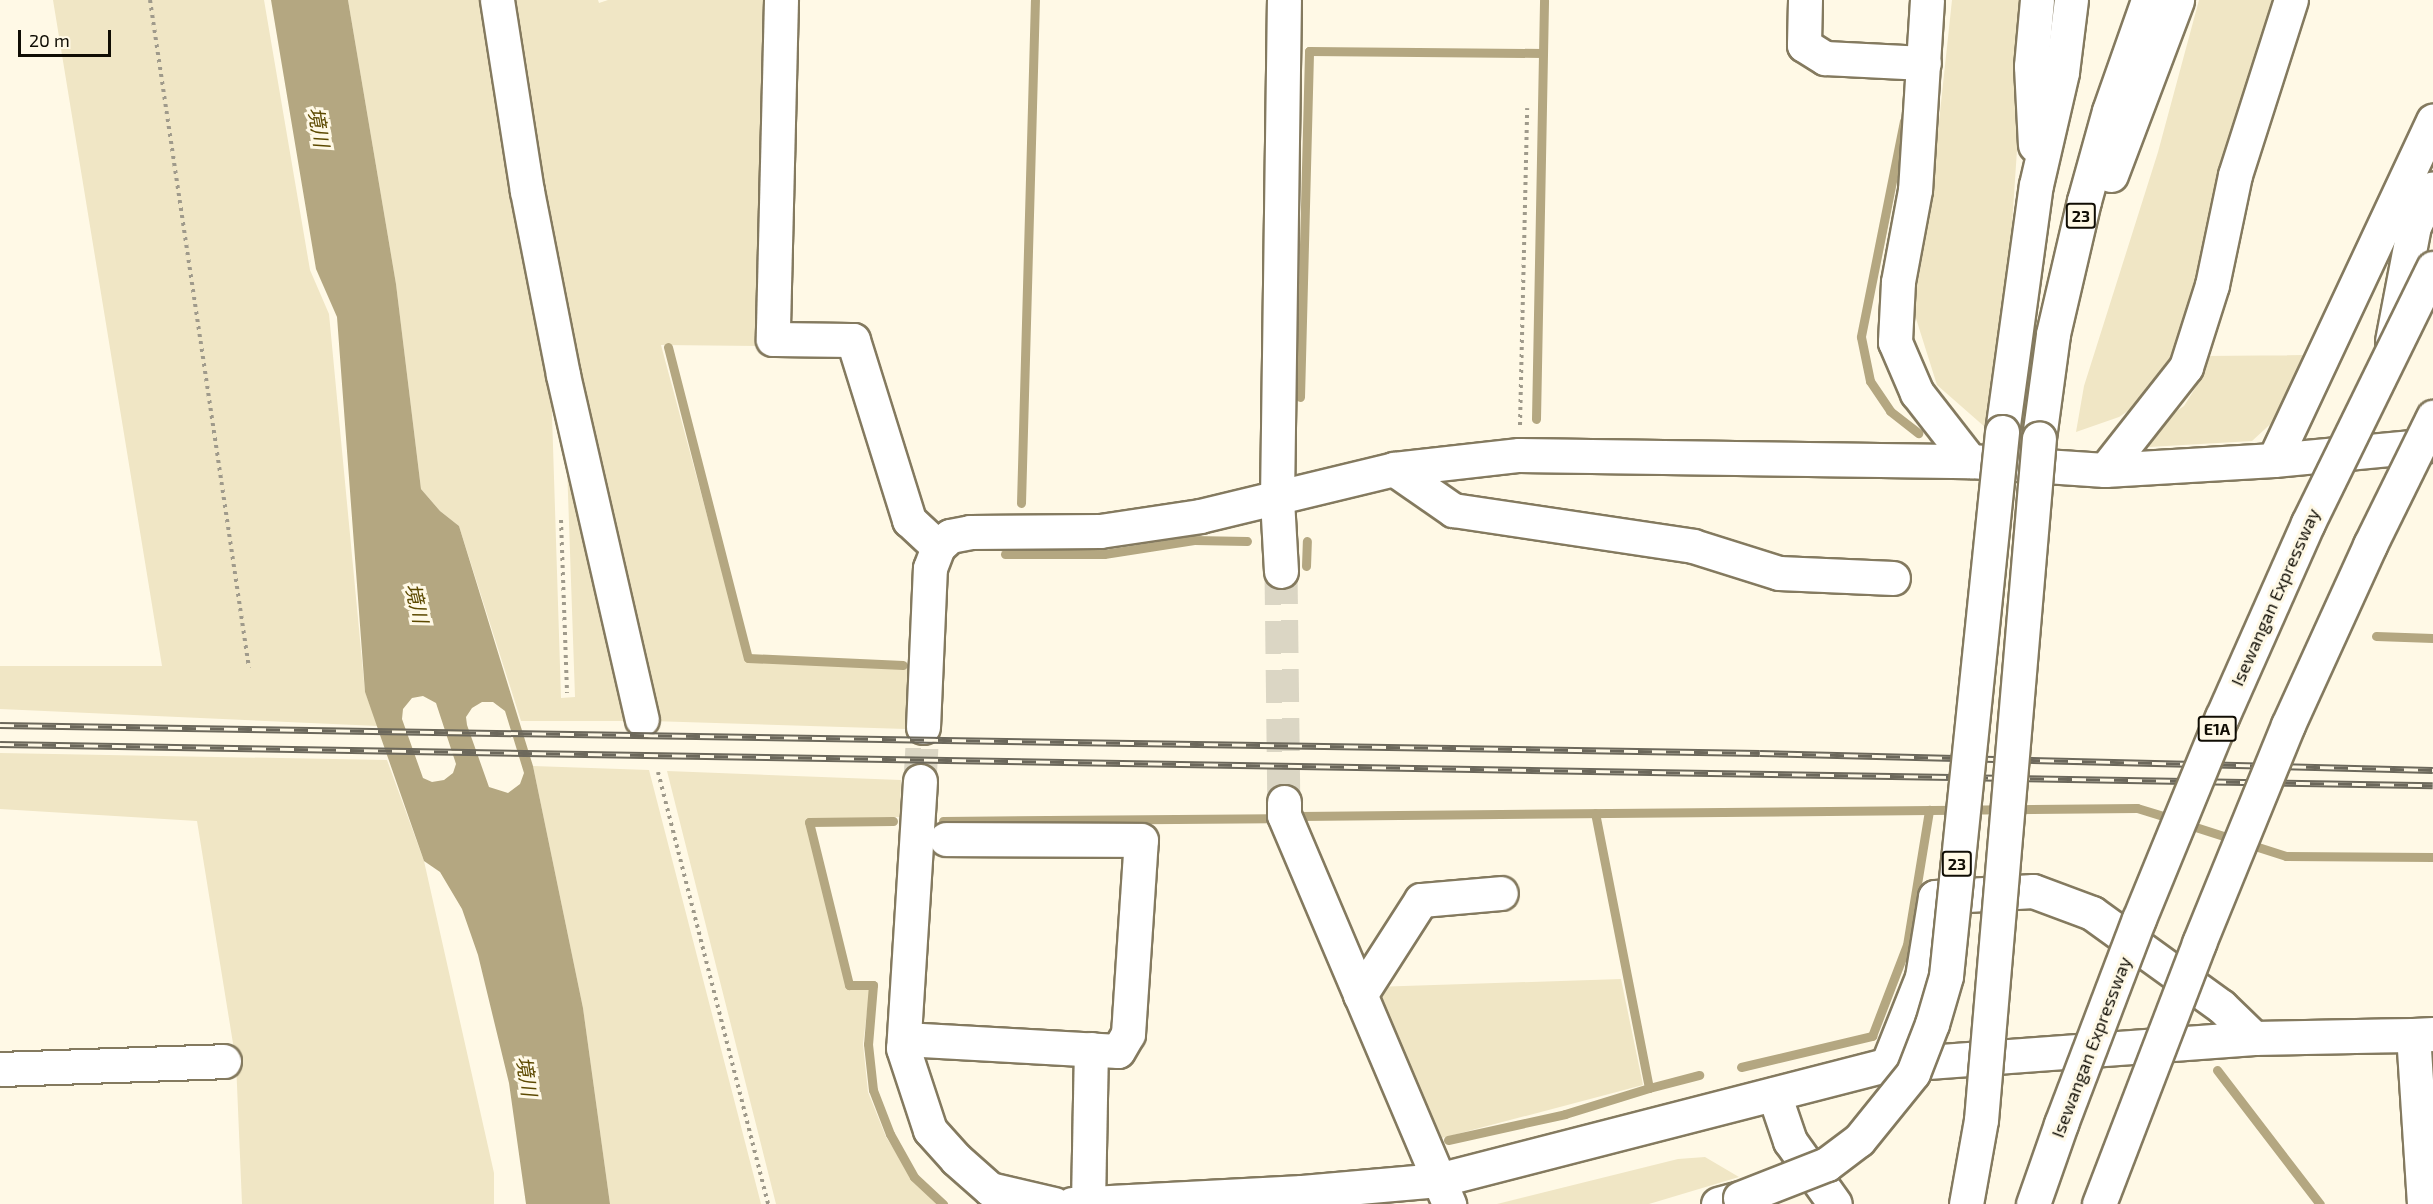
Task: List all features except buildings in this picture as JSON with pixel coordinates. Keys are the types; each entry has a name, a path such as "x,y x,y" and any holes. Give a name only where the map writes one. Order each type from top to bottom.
{"main road":[{"path":"497,0 527,191 563,375 642,719"},
{"path":"781,0 773,339 853,340 909,520 938,547"},
{"path":"1281,571 1277,499 1284,0"},
{"path":"1805,0 1804,45 1824,58 1924,63"},
{"path":"1927,0 1915,190 1898,282 1895,342 1917,393 1970,461"},
{"path":"2036,185 2031,66 2037,0"},
{"name":"23","path":"1729,1201 1827,1164 1858,1140 1913,1073 1932,1024 1946,976 2002,432 2036,185 2062,72 2072,0"},
{"name":"23","path":"1966,1204 1981,1120 2038,438 2045,380 2087,190 2109,111 2148,0"},
{"path":"2045,380 2094,222 2177,0"},
{"path":"2105,470 2186,367 2212,285 2235,175 2291,0"},
{"path":"2274,460 2433,120"},
{"path":"2391,351 2414,226 2433,188"},
{"name":"Isewangan Expressway","path":"2033,1204 2131,940 2222,717 2308,523 2433,268"},
{"path":"2099,1204 2199,943 2288,725 2370,545 2433,417"},
{"path":"922,728 930,568 938,547 950,536 970,532 1100,531 1200,516 1394,469 1519,455 1970,461 2105,470 2274,460 2433,445"},
{"path":"1394,469 1453,510 1693,546 1779,573 1893,578"},
{"path":"920,781 903,1048 930,1130 956,1159 990,1189 1054,1204"},
{"path":"1284,802 1284,815 1443,1192"},
{"path":"904,1039 1118,1051 1128,1034 1141,840 946,839"},
{"path":"1887,1065 1922,977 1935,897 2033,891 2092,913 2221,1006 2254,1038"},
{"path":"1360,995 1421,900 1501,893"},
{"path":"1072,1204 1302,1192 1443,1192 1774,1094 1887,1065 2254,1038 2423,1035 2424,1204"},
{"path":"1089,1203 1091,1049"},
{"path":"0,1069 224,1061"},
{"path":"1774,1094 1790,1141 1835,1204"}],"path":[{"path":"150,0 249,668"},
{"path":"1519,455 1527,108"},
{"path":"561,508 567,693"},
{"path":"658,772 768,1204"}],"shaded area":[{"path":"53,0 264,0 310,270 329,314 365,692 378,726 0,709 0,666 162,666"},
{"path":"348,0 488,0 550,351 561,698 575,697 565,407 633,721 521,721 459,526 440,511 421,489 396,284"},
{"path":"504,0 598,0 599,3 608,0 767,0 759,346 661,345 746,660 908,668 906,729 651,721 536,194"},
{"path":"1952,0 2027,0 2006,315 1994,435 1937,385 1913,309 1928,224"},
{"path":"2199,0 2281,0 2192,312 2166,367 2147,398 2119,417 2076,432 2084,386 2158,152"},
{"path":"2306,355 2277,418 2252,441 2149,447 2144,433 2184,406 2199,382 2205,356"},
{"path":"0,753 387,760 424,861 494,1173 494,1204 242,1204 236,1062 197,821 0,809"},
{"path":"533,766 649,770 761,1204 610,1204 583,1008"},
{"path":"667,771 901,780 900,817 806,820 847,987 870,987 863,1044 868,1092 886,1137 913,1179 937,1204 776,1204"},
{"path":"1621,979 1643,1085 1442,1138 1373,987"},
{"path":"1705,1157 1739,1177 1649,1204 1497,1204 1678,1159"}],"water":[{"name":"境川","path":"271,0 348,0 396,284 421,489 440,511 459,526 533,766 583,1008 610,1204 526,1204 509,1083 478,955 462,909 440,872 424,861 365,692 337,317 316,269","holes":["423,696 436,703 456,764 453,773 444,780 432,782 423,778 402,719 403,709 412,698","482,702 493,702 505,711 524,773 520,784 508,793 489,787 467,725 466,717 472,708"]}],"waterway":[{"path":"1021,503 1035,0"},
{"path":"1536,419 1544,0"},
{"path":"1300,397 1309,51 1543,53"},
{"path":"1904,121 1861,337 1870,381 1890,411 1918,433"},
{"path":"668,347 748,658 903,665"},
{"path":"1005,554 1104,554 1194,540 1247,541"},
{"path":"1306,566 1307,541"},
{"path":"2376,636 2433,638"},
{"path":"1299,816 2137,808 2173,819"},
{"path":"1741,1067 1872,1036 1907,945 1929,810"},
{"path":"1448,1140 1565,1114 1649,1088 1595,813"},
{"path":"943,821 1272,818 1275,826"},
{"path":"893,821 809,822 849,985 873,985 868,1044 873,1090 890,1134 914,1177 943,1204"},
{"path":"2186,824 2286,856 2433,857"},
{"path":"2217,1070 2320,1204"},
{"path":"1649,1088 1699,1075"}],"tunnel":[{"path":"1281,571 1284,802"},
{"path":"920,781 923,727"}],"railway":[{"path":"0,725 1760,753 2433,770"},
{"path":"0,744 2433,785"}]}
